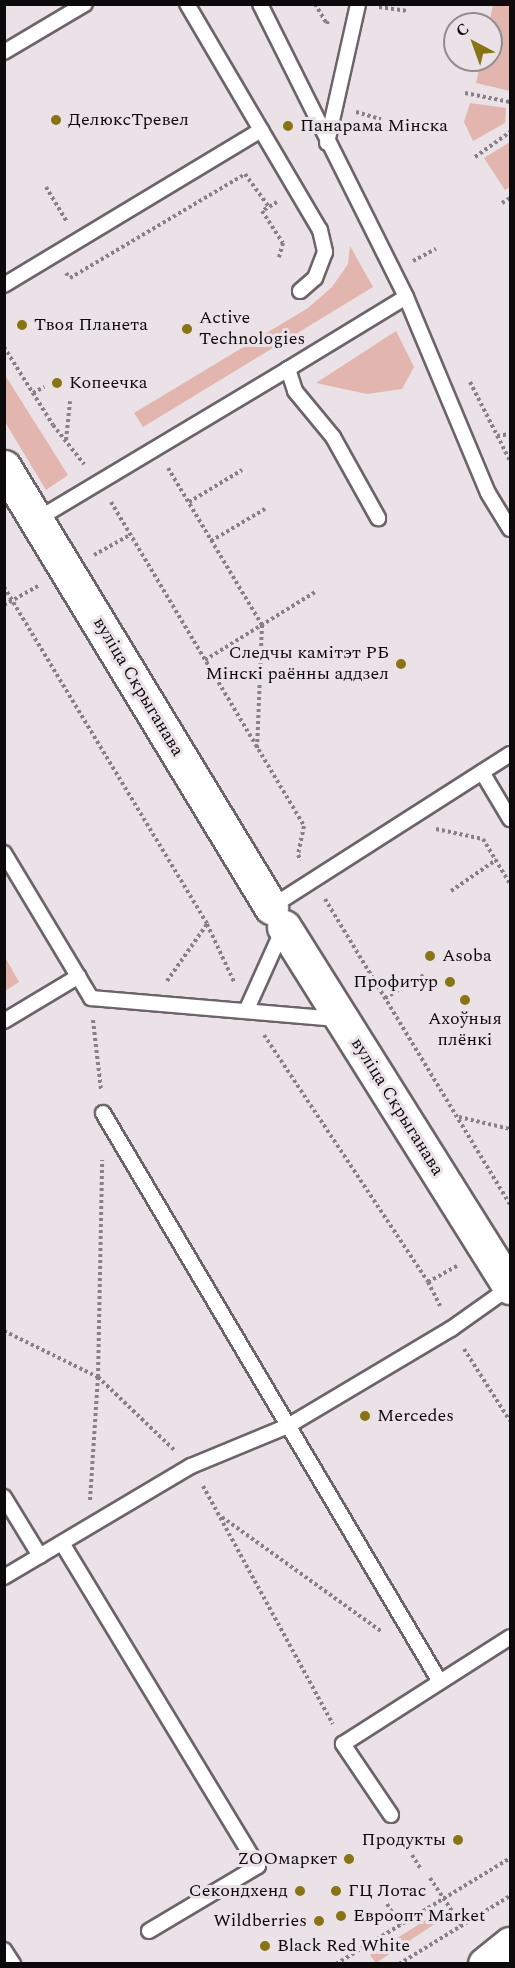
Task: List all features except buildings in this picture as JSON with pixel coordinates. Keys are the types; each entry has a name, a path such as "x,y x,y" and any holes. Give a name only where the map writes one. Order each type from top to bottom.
{"street":[{"name":"вуліца Скрыганава","path":"4,467 278,917 510,1287"},
{"path":"485,1964 510,1944"}],"lane":[{"path":"4,52 85,4"},
{"path":"187,4 320,230 325,252 315,278 300,291"},
{"path":"260,4 327,143 406,297 488,493 510,529"},
{"path":"327,143 358,4"},
{"path":"4,285 261,130"},
{"path":"36,520 406,297"},
{"path":"288,369 295,391 333,437 378,518"},
{"path":"247,1009 278,917 313,880 510,754"},
{"path":"482,772 510,819"},
{"path":"4,853 91,998 247,1009 342,1019"},
{"path":"4,1021 79,976"},
{"path":"103,1113 440,1682"},
{"path":"4,1577 191,1466 288,1426 451,1329 510,1287"},
{"path":"4,1497 40,1556"},
{"path":"62,1543 258,1866 149,1931"},
{"path":"391,1815 343,1744 509,1641"},
{"path":"4,1950 13,1964"}],"path":[{"path":"315,4 327,24 330,14"},
{"path":"376,16 379,6 408,11"},
{"path":"465,93 510,102"},
{"path":"352,123 357,101"},
{"path":"355,112 381,119"},
{"path":"475,157 510,132"},
{"path":"58,267 70,278 245,174 269,207"},
{"path":"502,203 510,198"},
{"path":"279,257 283,243 262,211 281,200"},
{"path":"404,254 409,264 436,249"},
{"path":"4,347 66,441 99,484 304,826 298,855 510,1204"},
{"path":"466,375 510,461"},
{"path":"33,393 44,387"},
{"path":"66,441 70,401"},
{"path":"498,436 510,434"},
{"path":"156,449 262,625 257,750"},
{"path":"189,502 242,470"},
{"path":"212,542 265,509"},
{"path":"4,587 207,924 247,1009 428,1282 451,1329 510,1421"},
{"path":"205,660 315,592"},
{"path":"428,835 437,829 483,839 510,884"},
{"path":"451,891 496,860"},
{"path":"325,899 334,894"},
{"path":"152,1002 207,924"},
{"path":"385,998 424,975"},
{"path":"88,1527 98,1377 103,1113 91,998"},
{"path":"459,1117 510,1129"},
{"path":"4,1331 98,1377 191,1466 221,1517 343,1744"},
{"path":"221,1517 385,1634"},
{"path":"412,1856 420,1868"},
{"path":"336,1964 510,1858"},
{"path":"430,1878 462,1926"},
{"path":"399,1964 510,1896"},
{"path":"387,1904 400,1925"},
{"path":"348,1956 352,1964"}],"shaded area":[{"path":"493,5 510,5 510,91 476,83 478,72 503,72 503,12 492,12"},
{"path":"470,103 506,108 505,123 473,141 464,122"},
{"path":"510,142 510,187 505,190 484,158"},
{"path":"350,246 373,287 143,427 134,413 308,308 332,287 348,264"},
{"path":"396,331 414,367 402,389 367,394 316,383"},
{"path":"5,375 68,475 46,490 5,422"},
{"path":"5,957 19,982 4,991"},
{"path":"437,1913 439,1921 376,1963 370,1955"}],"place":[{"name":"ДелюксТревел","path":"56,120"},
{"name":"Панарама Мінска","path":"288,126"},
{"name":"Твоя Планета","path":"22,325"},
{"name":"Active Technologies","path":"187,329"},
{"name":"Копеечка","path":"57,383"},
{"name":"Следчы камітэт РБ Мінскі раённы аддзел","path":"401,664"},
{"name":"Asoba","path":"430,956"},
{"name":"Профитур","path":"450,982"},
{"name":"Ахоўныя плёнкі","path":"465,1000"},
{"name":"Mercedes","path":"365,1416"},
{"name":"Продукты","path":"458,1840"},
{"name":"ZOOмаркет","path":"349,1859"},
{"name":"Секондхенд","path":"300,1891"},
{"name":"ГЦ Лотас","path":"336,1891"},
{"name":"Евроопт Market","path":"341,1916"},
{"name":"Wildberries","path":"319,1921"},
{"name":"Black Red White","path":"265,1946"}]}
